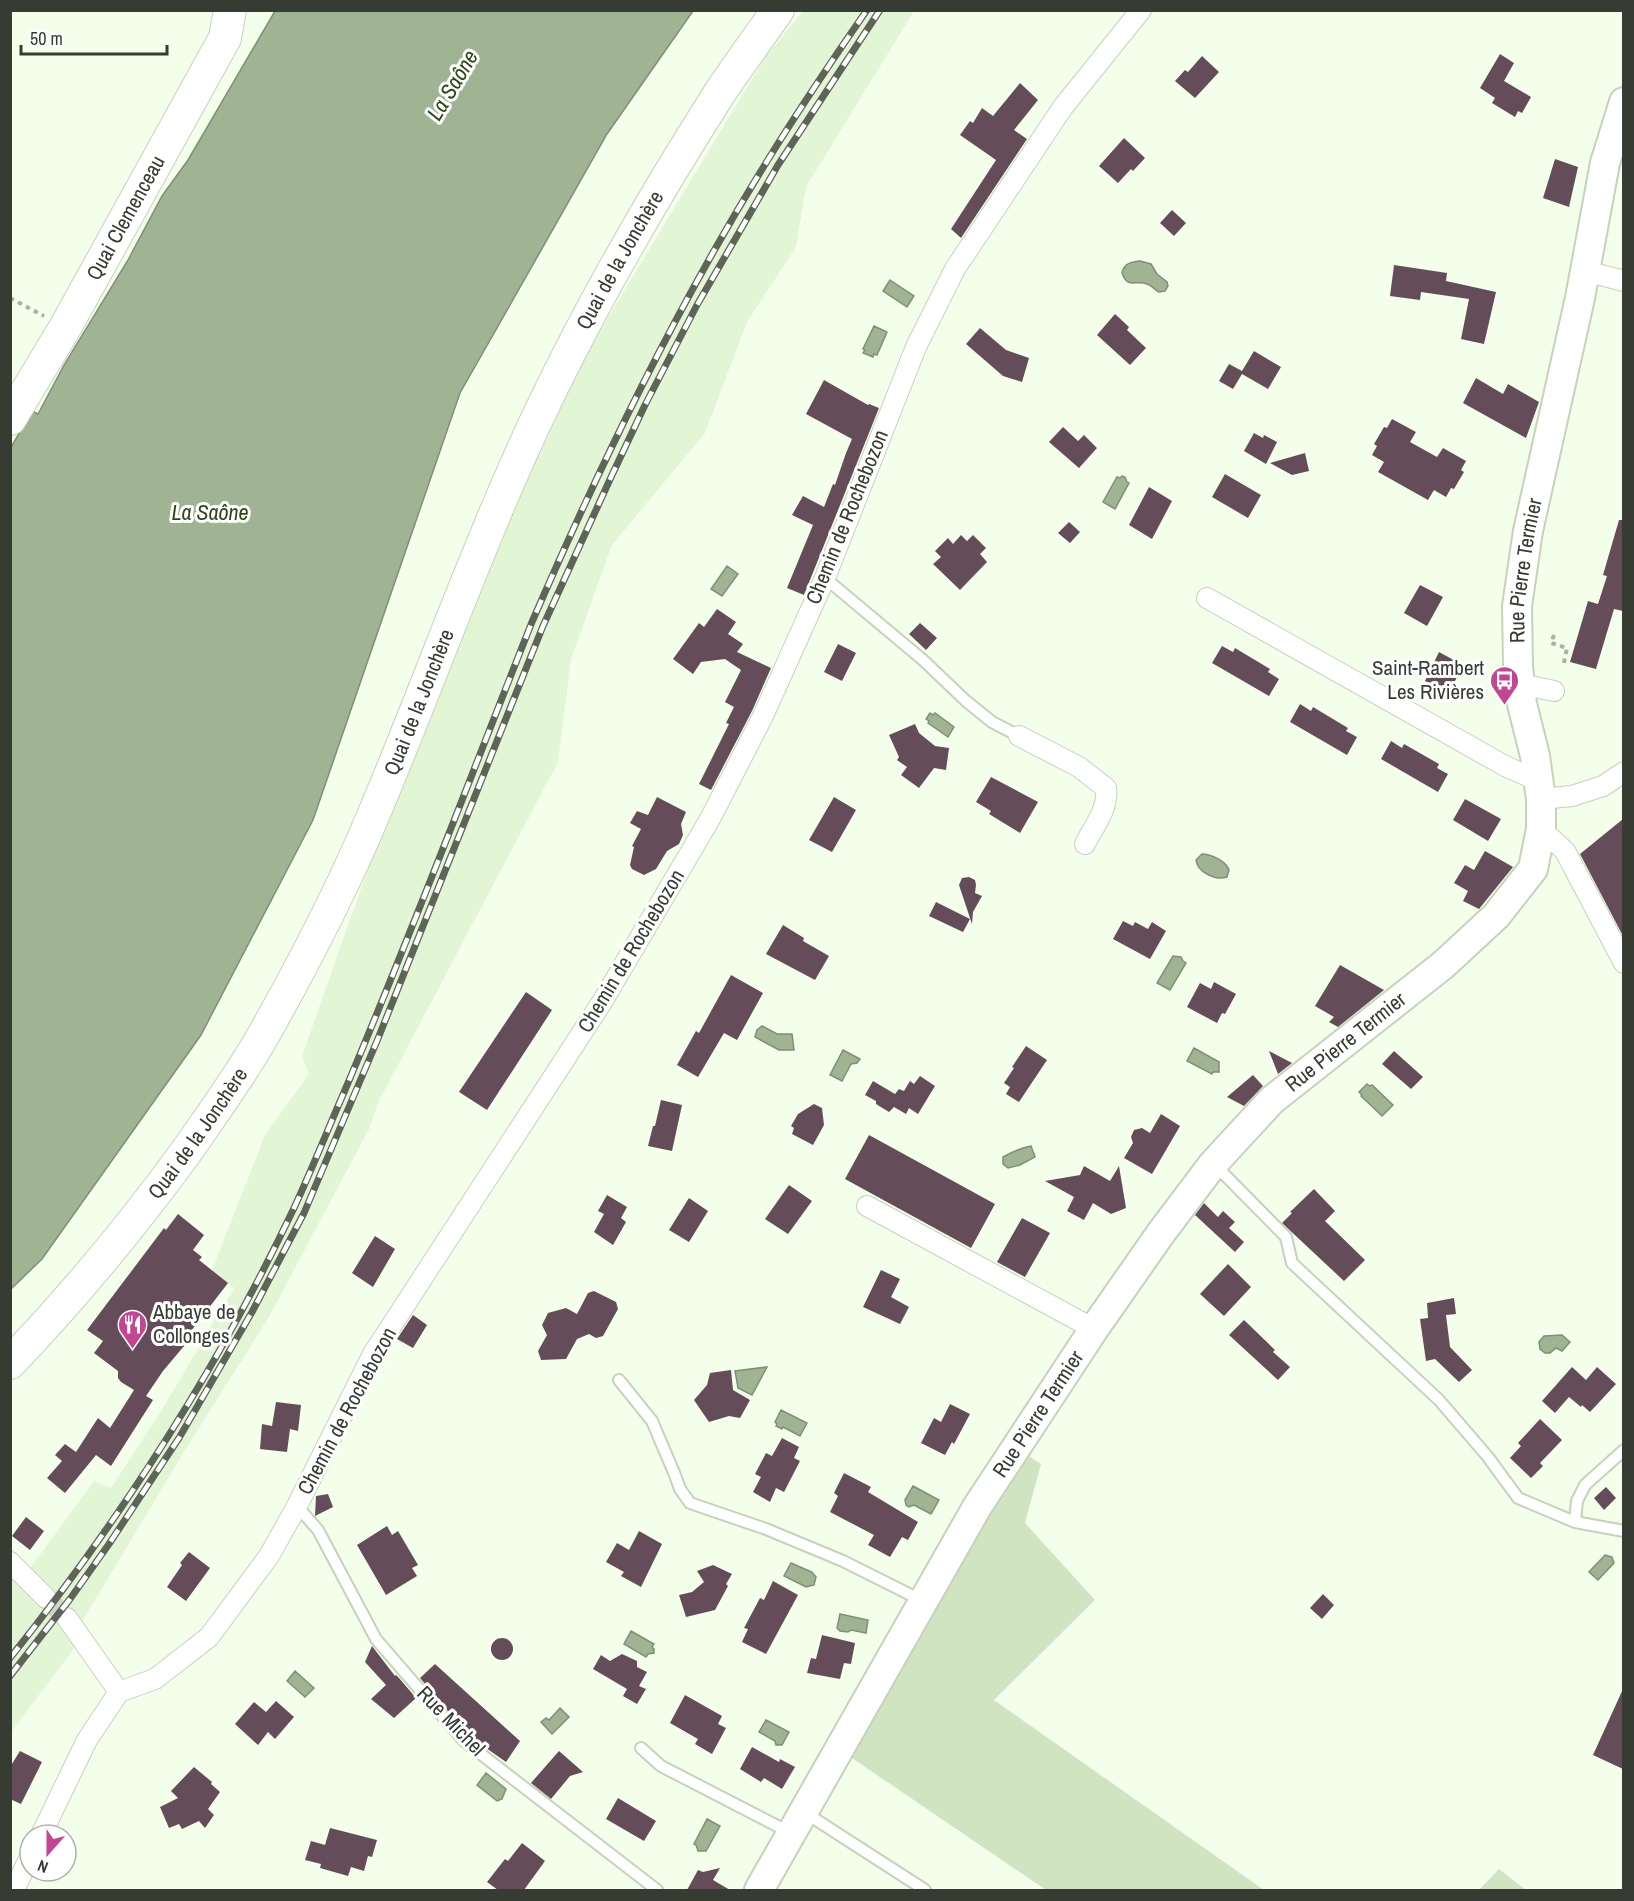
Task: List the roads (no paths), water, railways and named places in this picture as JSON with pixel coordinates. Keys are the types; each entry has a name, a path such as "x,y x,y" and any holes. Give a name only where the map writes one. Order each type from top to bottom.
{"main road":[{"name":"Quai Clemenceau","path":"10,393 227,10"},
{"name":"Quai Clemenceau","path":"10,419 66,326 225,38 227,10"},
{"name":"Quai de la Jonchère","path":"10,1364 65,1305 155,1194 231,1087 261,1038 347,874 373,816 454,610 510,477 574,344 650,207 721,91 778,10"}],"street":[{"name":"Chemin de Rochebozon","path":"119,1692 155,1679 209,1637 269,1556 297,1506 373,1354 602,1002 710,819 763,716 825,578 916,347 955,269 1063,107 1141,10"},
{"name":"Rue Pierre Termier","path":"759,1890 977,1508 1094,1329 1161,1233 1213,1164 1272,1100 1443,965 1496,916 1533,868 1541,829 1540,790 1522,704 1517,606 1528,531 1585,271 1605,163 1623,102"},
{"path":"1585,271 1623,281"},
{"path":"1207,598 1505,766 1540,790 1572,796 1603,786 1623,772"},
{"path":"1520,684 1554,691"},
{"path":"1019,736 1079,767 1107,788 1108,798 1085,844"},
{"path":"1541,829 1565,851 1623,963"},
{"path":"867,1206 1094,1329"},
{"path":"10,1562 46,1598"},
{"path":"47,1823 87,1740 119,1692 67,1618"}],"lane":[{"path":"825,578 923,660 966,701 992,722 1019,736"},
{"path":"1213,1164 1286,1237 1292,1263 1439,1400 1488,1457 1518,1498 1575,1522 1623,1531"},
{"path":"619,1380 652,1421 680,1489 690,1503 766,1529 843,1561 924,1601"},
{"path":"1575,1522 1577,1501 1585,1485 1623,1450"},
{"name":"Rue Michel","path":"297,1506 318,1530 376,1639 464,1741 657,1890"},
{"path":"642,1748 661,1766 798,1822 925,1890"}],"water":[{"name":"La Saône","path":"275,11 693,11 607,134 460,393 313,820 201,1035 42,1259 11,1289 10,449 32,411 38,414 64,365 128,260 162,196 188,160"},
{"path":"1140,261 1151,264 1157,274 1167,282 1168,286 1165,291 1159,292 1143,283 1129,283 1124,278 1122,273 1124,267"},
{"path":"890,280 914,296 907,307 883,291"},
{"path":"874,326 887,332 877,355 874,354 873,357 863,353 865,350 863,349"},
{"path":"1122,476 1129,483 1115,509 1103,502 1117,477"},
{"path":"727,566 738,574 722,596 711,589"},
{"path":"930,713 933,715 935,713 954,727 948,737 928,723 926,719"},
{"path":"1202,854 1222,861 1229,870 1227,877 1218,878 1203,872 1196,860"},
{"path":"1173,956 1181,957 1186,963 1170,990 1157,983"},
{"path":"762,1026 777,1034 792,1034 794,1050 779,1050 755,1037 757,1030"},
{"path":"1194,1048 1219,1062 1219,1072 1212,1074 1187,1061"},
{"path":"843,1050 860,1059 857,1063 851,1064 842,1081 830,1075"},
{"path":"1367,1084 1372,1085 1393,1105 1382,1116 1359,1092"},
{"path":"1031,1146 1035,1157 1008,1168 1003,1164 1003,1157"},
{"path":"1562,1335 1570,1342 1562,1351 1556,1348 1550,1353 1545,1353 1540,1349 1539,1342 1544,1336"},
{"path":"767,1367 752,1395 738,1388 735,1371"},
{"path":"781,1410 807,1423 800,1436 776,1426 775,1422"},
{"path":"913,1486 939,1500 931,1514 914,1505 909,1507 906,1505 905,1500"},
{"path":"1605,1555 1612,1557 1614,1563 1598,1580 1589,1572"},
{"path":"791,1563 812,1572 816,1577 814,1585 806,1587 784,1576"},
{"path":"840,1614 868,1620 866,1633 851,1630 840,1631 837,1628"},
{"path":"631,1631 654,1644 652,1647 654,1653 646,1657 624,1644"},
{"path":"295,1671 314,1688 305,1697 287,1681"},
{"path":"560,1708 569,1717 552,1734 541,1722 546,1718 549,1720"},
{"path":"766,1720 789,1732 782,1745 776,1745 775,1741 759,1732"},
{"path":"486,1773 506,1789 502,1799 497,1801 477,1785"},
{"path":"707,1819 720,1826 706,1851 698,1851 694,1844"}],"tunnel":[{"path":"46,1598 67,1618"}],"railway":[{"path":"10,1658 91,1552 129,1497 200,1384 265,1268 301,1193 369,1032 532,622 613,444 672,328 735,214 829,65 867,10"},
{"path":"10,1676 70,1599 179,1438 252,1312 304,1213 377,1041 543,626 645,405 697,305 778,165 880,10"}],"place":[{"name":"Saint-Rambert Les Rivières","path":"1505,706"},
{"name":"Abbaye de Collonges","path":"132,1350"}]}
